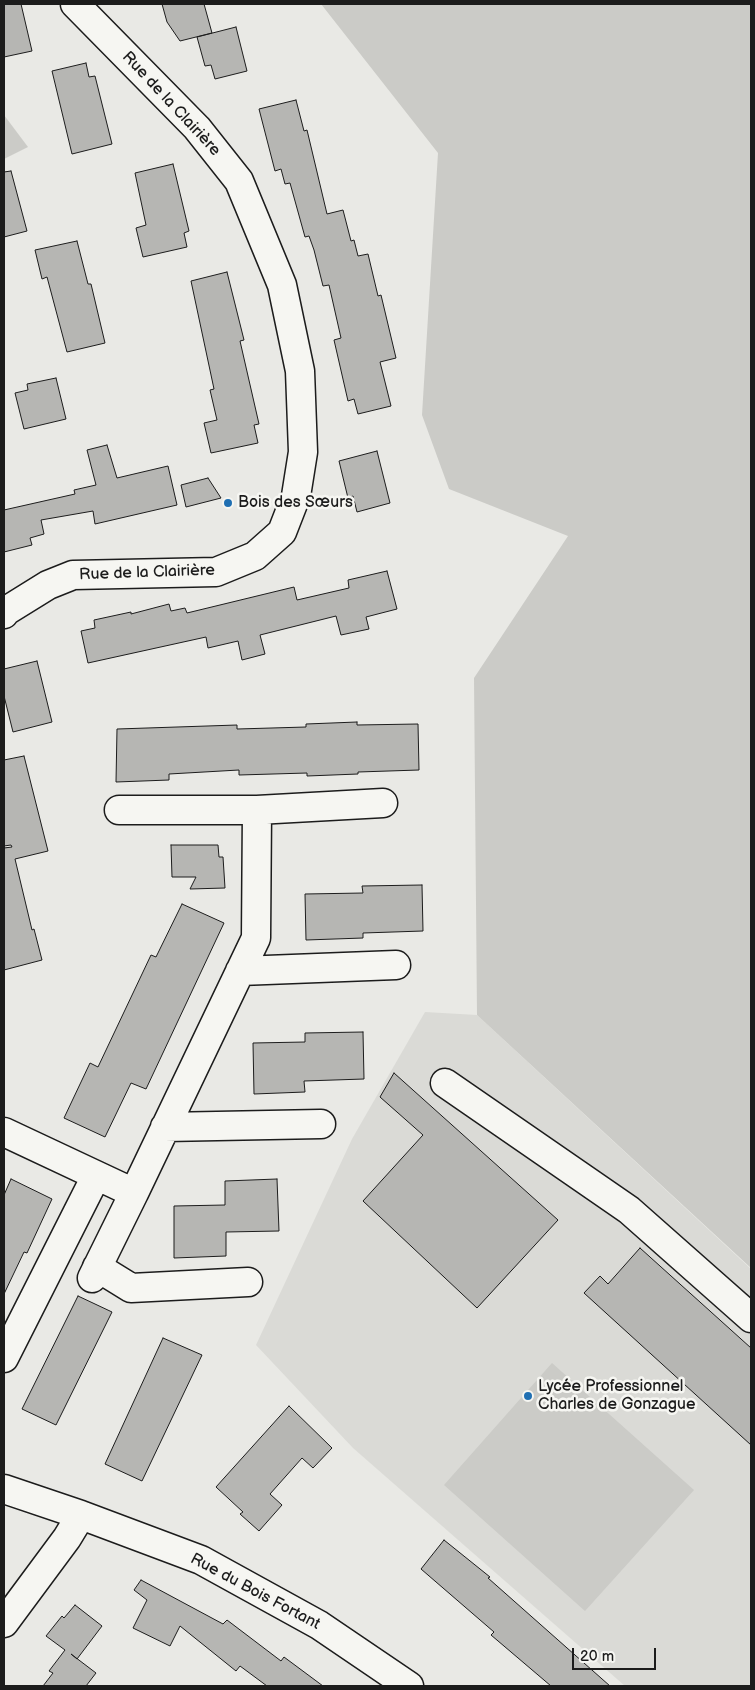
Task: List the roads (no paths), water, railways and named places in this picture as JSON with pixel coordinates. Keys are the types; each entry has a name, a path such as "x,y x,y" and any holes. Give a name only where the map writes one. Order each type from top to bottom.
{"street":[{"name":"Rue de la Clairière","path":"4,614 48,585 73,575 216,572 255,556 282,532 296,496 303,452 300,371 282,286 239,181 197,128 75,4"},
{"path":"119,810 257,810 383,803"},
{"path":"248,1282 131,1288 95,1273 256,938 257,810"},
{"path":"240,971 396,965"},
{"path":"446,1083 629,1210 751,1318"},
{"path":"165,1127 320,1124"},
{"path":"4,1132 134,1193"},
{"path":"4,1358 96,1176"},
{"name":"Rue du Bois Fortant","path":"4,1489 81,1515 201,1560 319,1626 409,1686"},
{"path":"4,1623 81,1515"}],"place":[{"name":"Bois des Sœurs","path":"228,503"},
{"name":"Lycée Professionnel Charles de Gonzague","path":"528,1396"}]}
